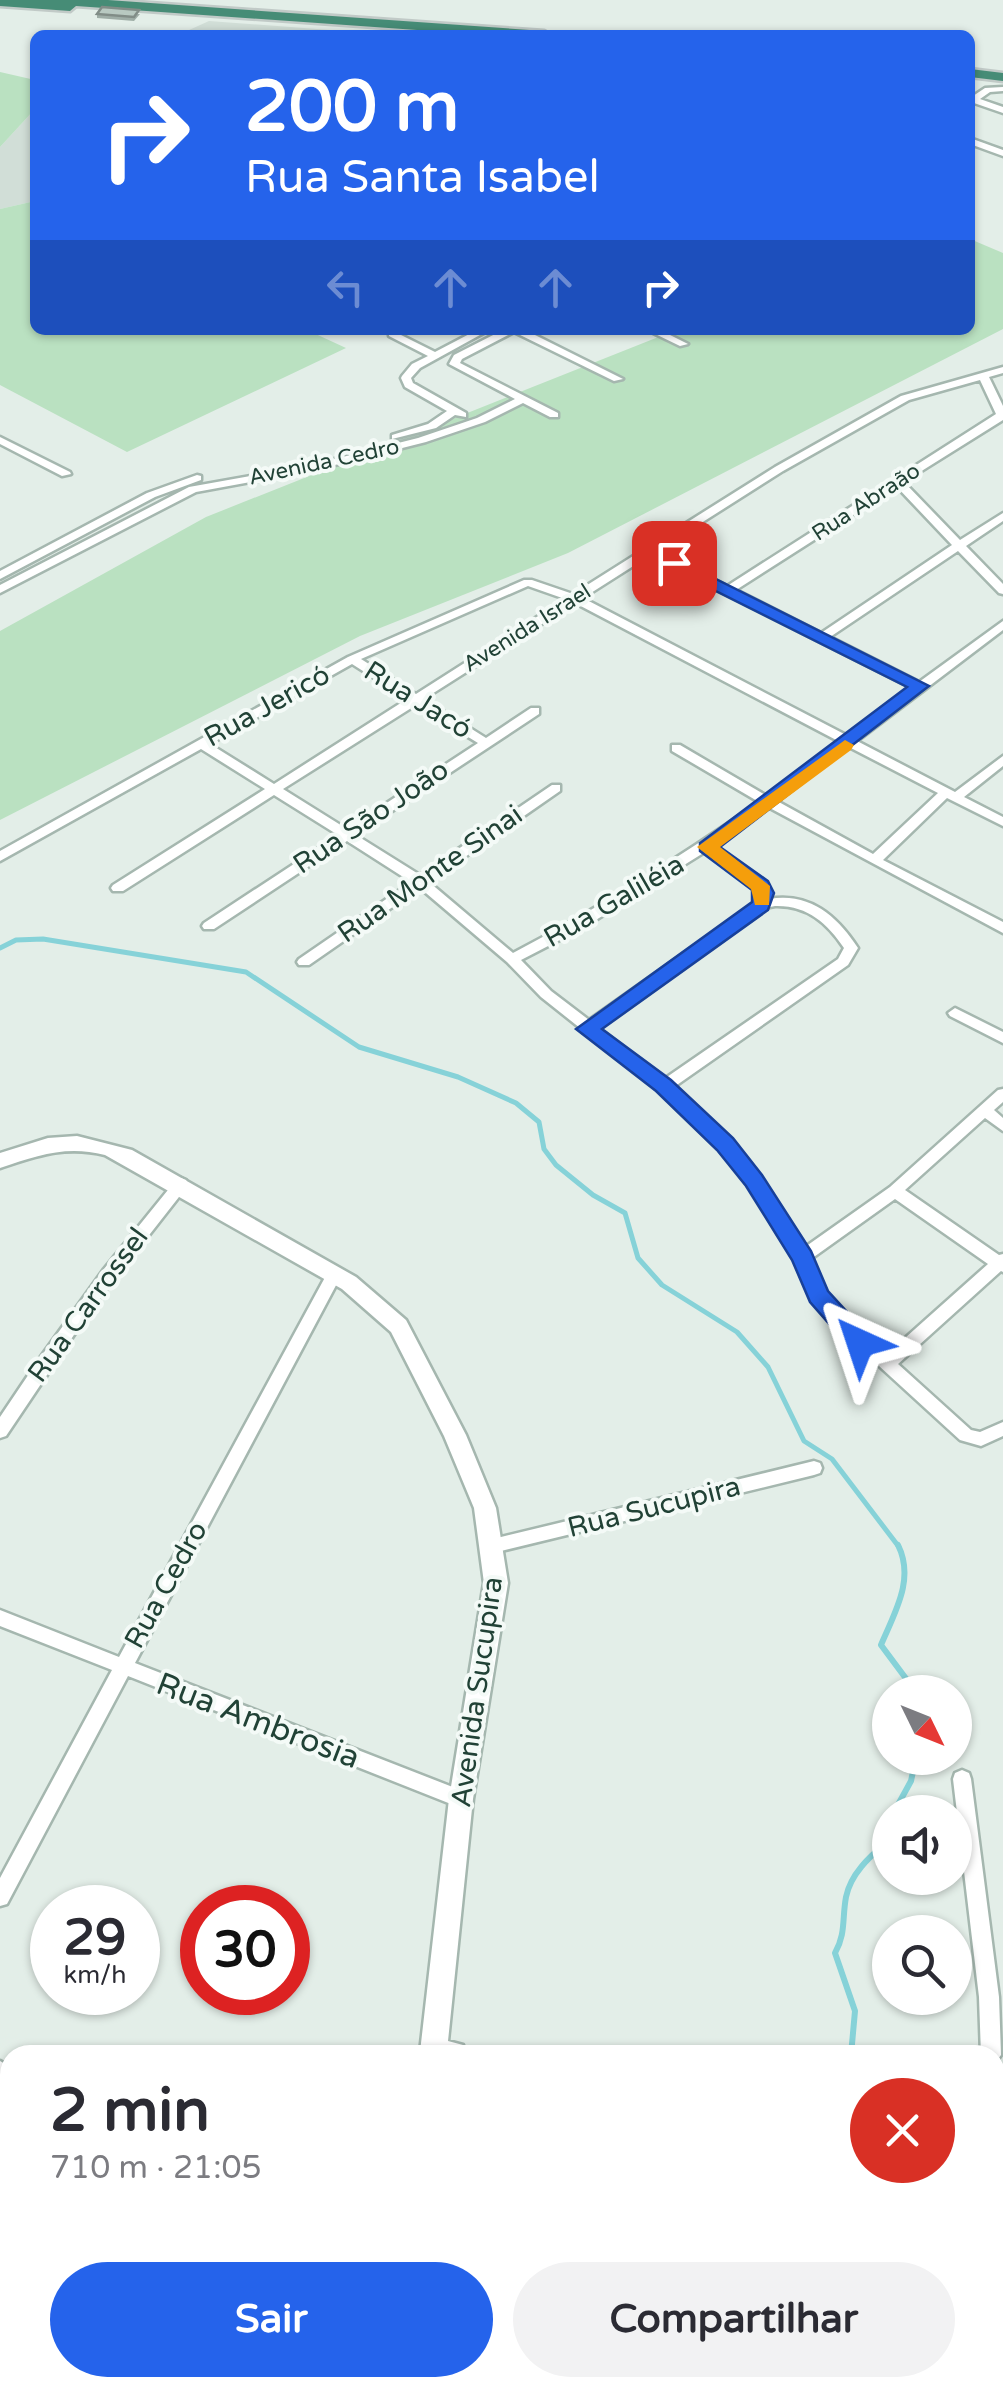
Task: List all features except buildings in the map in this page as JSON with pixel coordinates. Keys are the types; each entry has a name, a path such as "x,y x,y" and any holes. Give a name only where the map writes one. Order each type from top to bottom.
{"highway":[{"path":"53,0 487,30"},
{"path":"0,2 388,30"},
{"path":"975,71 1003,74"}],"street":[{"path":"975,99 988,90 1003,89"},
{"path":"975,102 1003,110"},
{"path":"975,143 1003,153"},
{"path":"394,335 434,356"},
{"path":"474,335 409,372 409,385 454,411 481,420"},
{"path":"454,364 458,357 504,335"},
{"path":"525,335 618,379"},
{"path":"663,335 683,344"},
{"path":"420,364 454,364 554,416"},
{"name":"Avenida Israel","path":"118,888 646,550 905,398 1003,370"},
{"path":"984,377 997,392 1002,416"},
{"name":"Avenida Cedro","path":"0,576 172,485 385,450 481,420 521,400"},
{"name":"Avenida Cedro","path":"0,590 193,489 287,468 432,426 454,411"},
{"name":"Rua Abraão","path":"730,589 1002,416"},
{"path":"0,440 15,454 66,474"},
{"path":"898,482 1003,591"},
{"path":"823,637 1003,516"},
{"path":"78,534 90,541"},
{"path":"646,550 920,686"},
{"name":"Rua Jericó","path":"0,858 352,659 522,583 544,586 575,599"},
{"path":"575,599 1003,822"},
{"name":"Rua Galiléia","path":"512,958 592,918 707,847 1003,624"},
{"name":"Rua Jacó","path":"352,659 484,742"},
{"name":"Rua São João","path":"210,926 535,711"},
{"path":"200,744 418,880 512,958 587,1029 664,1086 725,1144 754,1180 803,1257 818,1296 886,1366 966,1435 981,1439 1003,1429"},
{"path":"676,748 769,803 1003,928"},
{"path":"876,859 951,795 1003,760"},
{"name":"Rua Monte Sinai","path":"304,962 556,788"},
{"path":"707,847 760,886 764,893 761,905"},
{"path":"587,1029 761,905 783,898 796,900 838,928 851,948 842,962 664,1086"},
{"path":"955,1013 1003,1038"},
{"path":"803,1257 895,1191 1003,1094"},
{"path":"985,1110 1003,1126"},
{"name":"Avenida Sucupira","path":"0,1161 36,1147 64,1142 95,1143 181,1184 334,1274 375,1303 406,1337 455,1435 484,1508 493,1546 494,1594 461,1800 440,2045"},
{"name":"Rua Carrossel","path":"0,1431 46,1356 112,1266 181,1184"},
{"path":"886,1366 1001,1263 895,1191"},
{"name":"Rua Cedro","path":"0,1897 334,1274"},
{"name":"Rua Sucupira","path":"493,1546 814,1468"},
{"name":"Rua Ambrosia","path":"0,1618 461,1800"},
{"path":"962,1778 990,1997 991,2045"}],"shaded area":[{"path":"209,21 330,30 189,30"},
{"path":"30,114 30,202 0,209 0,147"}],"green space":[{"path":"0,72 30,79 30,114 0,147"},
{"path":"30,202 30,335 318,335 346,348 127,452 0,385 0,209"},
{"path":"975,241 1003,253 1003,329 568,553 360,636 0,820 0,631 206,517 663,335 975,335"}],"waterway":[{"path":"0,948 16,940 43,939 246,972 359,1047 458,1077 516,1103 539,1122 544,1149 556,1165 593,1195 625,1213 638,1258 662,1285 737,1332 768,1367 804,1441 832,1459 899,1546"},
{"path":"899,1546 904,1583 881,1645 903,1675"},
{"path":"903,1795 912,1775"},
{"path":"852,2045 855,2011 835,1953 852,1880 872,1856"}],"slow traffic":[{"path":"762,900 760,886 707,847 845,745"}],"route":[{"path":"674,563 920,686 707,847 760,886 764,893 761,905 587,1029 664,1086 725,1144 754,1180 803,1257 818,1296 860,1343"}]}
